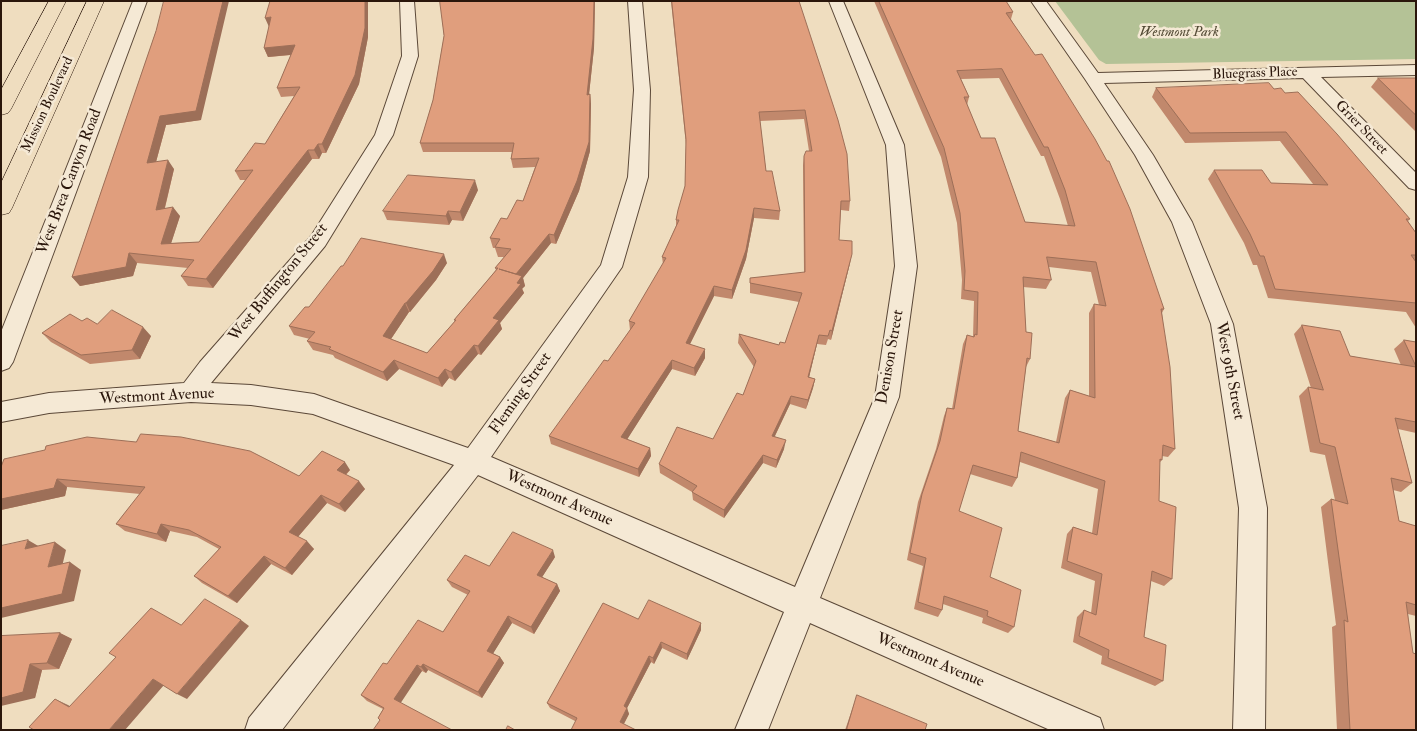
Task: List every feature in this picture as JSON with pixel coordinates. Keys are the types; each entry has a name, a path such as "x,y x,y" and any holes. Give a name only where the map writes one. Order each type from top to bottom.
{"main road":[{"path":"1,109 58,1"},
{"name":"Mission Boulevard","path":"1,208 96,1"}],"street":[{"name":"West Brea Canyon Road","path":"1,362 140,1"},
{"name":"West Buffington Street","path":"191,392 208,369 318,241 384,135 410,56 407,1"},
{"name":"Fleming Street","path":"261,730 473,462 610,267 638,177 642,90 635,1"},
{"name":"Denison Street","path":"751,730 886,397 906,266 895,145 836,1"},
{"name":"West 9th Street","path":"1038,1 1093,78 1144,155 1182,222 1222,324 1253,508 1249,730"},
{"name":"Bluegrass Place","path":"1093,78 1416,70"},
{"name":"Grier Street","path":"1307,72 1416,184"},
{"name":"Westmont Avenue","path":"1,412 49,403 191,392 251,395 314,404 473,462 1088,730"}],"green space":[{"name":"Westmont Park","path":"1055,1 1416,1 1416,59 1106,64 1099,60"}],"building":[{"path":"164,1 223,1 196,111 160,116 147,163 168,160 156,210 173,207 161,244 199,242 253,170 235,171 255,143 265,144 300,87 277,88 295,45 264,48 271,17 265,18 270,1 365,1 365,28 355,75 322,144 318,144 314,150 308,150 206,279 181,276 194,260 129,253 126,267 72,277 156,31"},
{"path":"440,1 594,1 593,39 587,95 590,94 589,142 577,181 554,235 549,234 516,274 499,269 522,276 517,283 521,284 493,318 499,320 478,346 474,345 451,372 445,369 438,378 394,360 383,372 329,349 331,347 307,341 315,332 289,326 305,307 309,307 341,266 343,266 361,238 444,254 433,271 405,303 383,336 427,353 498,268 495,268 511,249 495,247 500,239 490,238 501,218 507,219 517,200 523,201 539,158 511,159 514,143 420,143 433,100 444,36"},
{"path":"672,1 799,1 838,120 847,154 850,201 841,201 839,240 852,241 852,254 832,331 830,330 828,336 819,335 808,377 815,379 808,400 791,396 772,436 786,440 777,460 763,455 724,510 692,492 697,486 659,464 677,427 713,439 737,393 743,395 756,361 739,334 779,345 780,342 785,343 802,293 750,283 750,278 805,272 804,156 806,151 812,151 805,110 759,112 766,171 772,171 780,211 754,208 746,250 732,290 714,286 686,343 705,349 694,368 672,360 621,437 650,448 638,469 549,436 604,360 608,361 635,323 629,321 666,258 662,257 679,220 676,220 685,186 686,140"},
{"path":"879,1 1006,1 1013,12 1006,13 1035,55 1042,54 1107,161 1109,161 1130,209 1164,309 1161,309 1170,367 1175,449 1163,445 1162,460 1160,459 1159,501 1176,507 1172,579 1152,571 1144,637 1166,645 1163,681 1108,658 1109,650 1079,636 1084,610 1096,615 1102,574 1067,561 1073,527 1097,535 1105,481 1021,452 1017,478 973,465 959,511 1002,528 990,577 1021,590 1014,627 987,616 988,611 944,596 942,610 918,602 926,558 910,553 922,494 940,441 947,408 954,409 967,335 974,337 975,334 977,335 978,292 964,290 965,271 960,213 944,148","holes":["1002,69 1044,147 1048,147 1065,190 1075,226 1025,222 995,138 981,138 964,97 969,97 957,71","1047,257 1096,262 1106,306 1094,304 1095,398 1070,390 1059,443 1018,431 1027,358 1030,359 1032,333 1026,332 1023,277 1051,280"]},
{"path":"1378,78 1416,78 1416,115"},
{"path":"1269,83 1274,89 1281,88 1285,93 1298,92 1410,219 1406,219 1416,233 1416,255 1411,255 1416,262 1416,303 1275,289 1264,256 1260,256 1250,234 1214,170 1262,170 1271,183 1328,185 1286,132 1190,133 1156,88"},
{"path":"408,175 475,180 460,212 448,211 446,216 383,211"},
{"path":"112,310 143,327 132,350 81,355 42,333 70,314 82,321 87,318 97,324"},
{"path":"1302,325 1340,331 1350,356 1416,367 1416,422 1395,418 1412,483 1391,478 1399,521 1416,526 1416,605 1406,602 1413,653 1416,654 1416,730 1350,730 1344,620 1348,622 1331,499 1348,504 1335,447 1320,443 1308,387 1323,390"},
{"path":"1404,340 1416,342 1416,366"},
{"path":"141,434 181,437 250,451 299,476 322,451 345,462 337,470 359,481 339,504 321,495 289,532 307,541 285,568 264,556 228,596 194,576 221,547 189,530 161,524 157,534 116,524 145,487 57,479 54,488 1,499 1,467 4,459 45,450 46,446 87,437 136,442"},
{"path":"513,532 553,550 537,575 557,584 531,627 508,616 487,651 500,657 478,692 423,664 421,667 417,665 394,699 452,730 373,730 380,720 378,718 384,708 361,695 383,663 387,664 418,620 443,632 470,591 447,580 465,555 489,566"},
{"path":"28,540 25,549 55,542 48,567 70,562 62,594 1,608 1,546"},
{"path":"205,599 241,620 177,694 153,679 109,730 34,730 29,727 55,699 69,707 116,657 109,653 151,608 181,625"},
{"path":"649,600 701,623 687,654 661,642 653,658 649,656 624,706 627,708 620,722 636,730 571,730 577,718 547,703 603,603 638,619"},
{"path":"60,633 47,663 30,664 23,692 1,698 1,636"},
{"path":"857,695 927,724 925,730 847,729"},
{"path":"508,726 515,730 506,730"}]}
